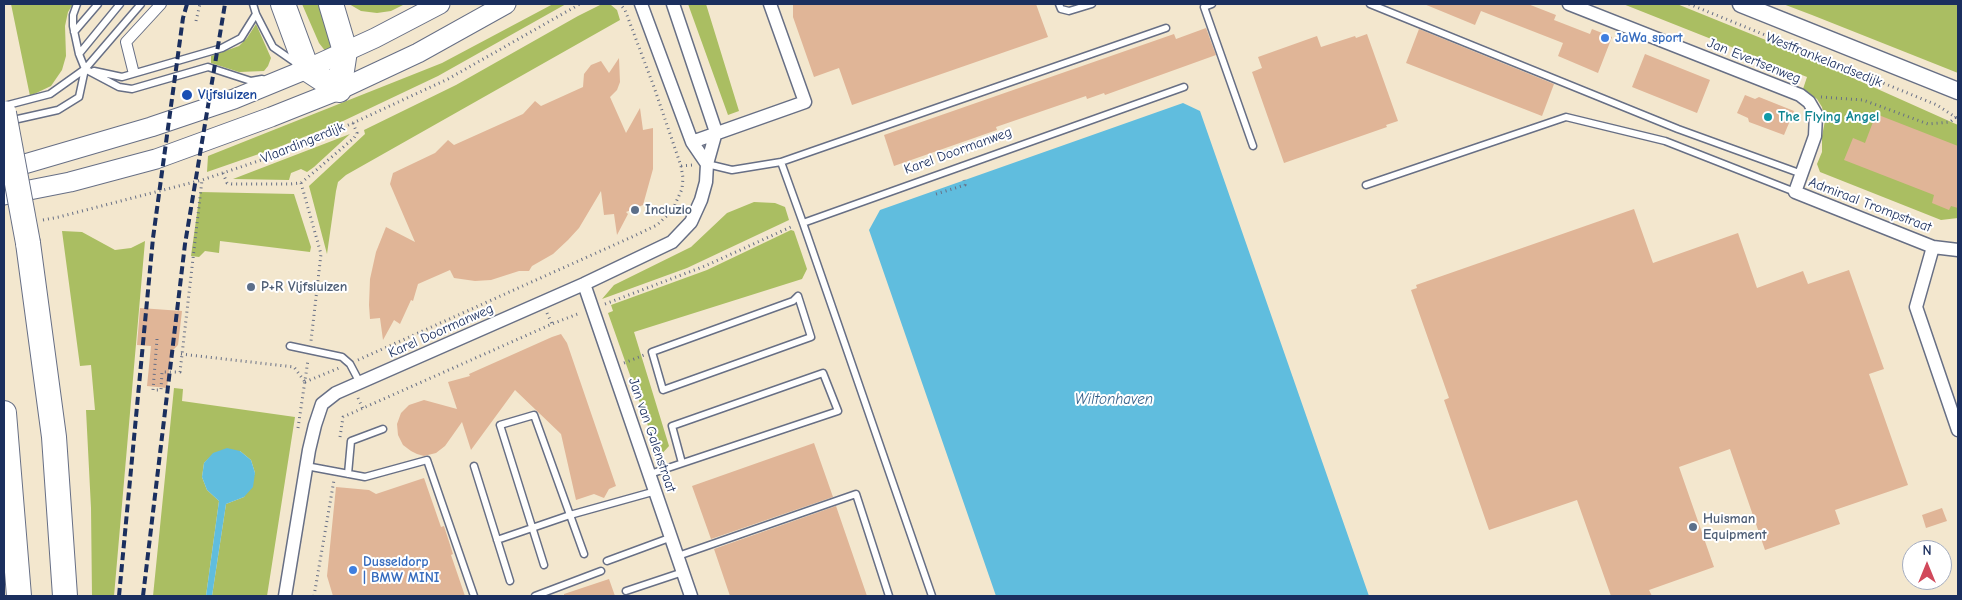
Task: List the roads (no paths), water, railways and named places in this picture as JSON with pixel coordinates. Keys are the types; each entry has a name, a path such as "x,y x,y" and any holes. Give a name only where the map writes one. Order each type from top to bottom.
{"highway":[{"path":"283,4 307,69 339,90 345,51 331,4"},
{"path":"4,113 28,242 54,437 65,596"},
{"path":"4,413 19,596"}],"main road":[{"path":"4,170 188,116 307,69 375,38 440,4"},
{"path":"4,195 70,182 156,159 263,120 339,90 418,53 506,4"}],"street":[{"path":"133,70 126,42 161,4"},
{"path":"642,4 692,142 707,164"},
{"path":"673,4 716,132"},
{"path":"692,142 804,102 770,4"},
{"name":"Jan Evertsenweg","path":"1569,4 1800,96 1809,102 1816,114 1815,136 1795,192"},
{"name":"Westfrankelandsedijk","path":"1741,4 1958,92"},
{"name":"Karel Doormanweg","path":"285,596 306,466 314,425 322,404 336,393 584,284 672,242 691,222 701,200 706,182 707,164 716,132"},
{"name":"Admiraal Trompstraat","path":"1795,192 1933,246 1958,250"},
{"name":"Admiraal Trompstraat","path":"1933,246 1916,307 1958,430"},
{"name":"Jan van Galenstraat","path":"584,284 691,596"}],"lane":[{"path":"77,4 73,15 74,32 78,54 85,69 119,87 132,89 208,67 251,81 307,69"},
{"path":"74,32 98,4"},
{"path":"78,54 120,4"},
{"path":"4,106 50,94 85,69 141,4"},
{"path":"253,4 273,47 307,69"},
{"path":"1059,4 1061,9 1069,11 1092,4"},
{"path":"1212,4 1204,7 1252,146"},
{"path":"1370,4 1678,128 1802,174"},
{"path":"85,69 122,77 222,48 241,38 256,14"},
{"path":"707,164 732,170 781,162 1166,28"},
{"path":"4,122 58,110 79,97 85,69"},
{"name":"Karel Doormanweg","path":"803,223 1184,87"},
{"path":"1366,185 1566,116 1665,141 1795,192"},
{"path":"781,162 932,596"},
{"path":"798,296 811,337 663,390 652,352 793,301 798,296"},
{"path":"290,346 342,357 350,364 360,383"},
{"path":"650,474 838,411 823,373 672,426 682,463"},
{"path":"544,565 500,425 534,415 584,554"},
{"path":"348,474 351,441 383,429"},
{"path":"306,466 365,477 427,460 474,596"},
{"path":"474,466 510,581"},
{"path":"497,540 570,515 656,491"},
{"path":"678,556 856,494 889,596"},
{"path":"607,561 672,537"},
{"path":"535,596 601,571"},
{"path":"626,591 683,572"}],"water":[{"name":"Wiltonhaven","path":"1183,103 1200,111 1369,596 996,596 869,230 880,210"},
{"path":"227,448 240,451 251,460 255,473 253,487 244,497 226,504 212,596 206,596 219,501 207,490 202,477 204,463 213,453"}],"railway":[{"path":"119,596 153,238 183,18 187,4"},
{"path":"143,596 185,244 225,4"}],"place":[{"name":"JaWa sport","path":"1605,38"},
{"name":"Vijfsluizen","path":"187,95"},
{"name":"The Flying Angel","path":"1768,117"},
{"name":"Incluzio","path":"635,210"},
{"name":"P+R Vijfsluizen","path":"251,287"},
{"name":"Huisman Equipment","path":"1693,527"},
{"name":"Dusseldorp | BMW MINI","path":"353,570"}]}
